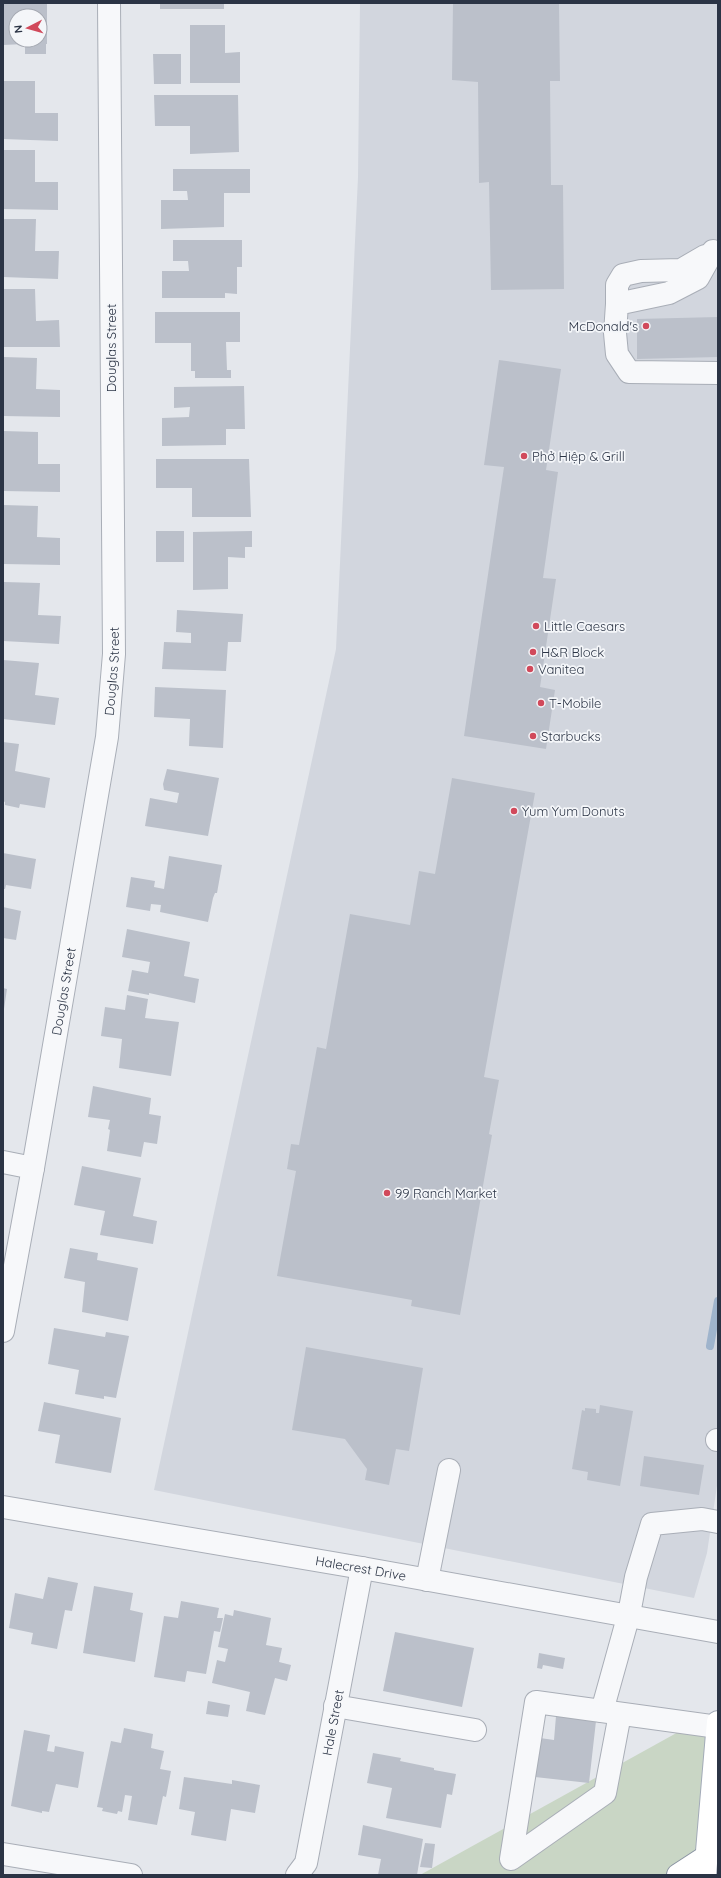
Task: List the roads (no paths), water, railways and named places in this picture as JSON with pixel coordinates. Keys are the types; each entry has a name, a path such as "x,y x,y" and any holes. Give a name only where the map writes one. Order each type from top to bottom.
{"main road":[{"path":"678,1875 710,1860 718,1722"}],"street":[{"name":"Douglas Street","path":"3,1331 33,1168 107,737 114,654 109,3"},
{"path":"713,251 681,270 641,271 623,275 617,286 615,333 617,354 629,372 718,373"},
{"path":"3,1162 33,1168"},
{"path":"427,1580 449,1470"},
{"name":"Halecrest Drive","path":"3,1507 629,1614 718,1632"},
{"path":"718,1522 702,1519 652,1524 636,1577 611,1713 605,1793 511,1859 536,1702 611,1713 718,1727"},
{"name":"Hale Street","path":"297,1875 306,1864 362,1568"},
{"path":"335,1706 475,1730"},
{"path":"3,1854 131,1875"}],"waterway":[{"path":"710,1346 718,1301"}],"place":[{"name":"McDonald's","path":"646,326"},
{"name":"Phở Hiệp & Grill","path":"524,456"},
{"name":"Little Caesars","path":"536,626"},
{"name":"H&R Block","path":"533,652"},
{"name":"Vanitea","path":"530,669"},
{"name":"T-Mobile","path":"541,703"},
{"name":"Starbucks","path":"533,736"},
{"name":"Yum Yum Donuts","path":"514,811"},
{"name":"99 Ranch Market","path":"387,1193"}]}
